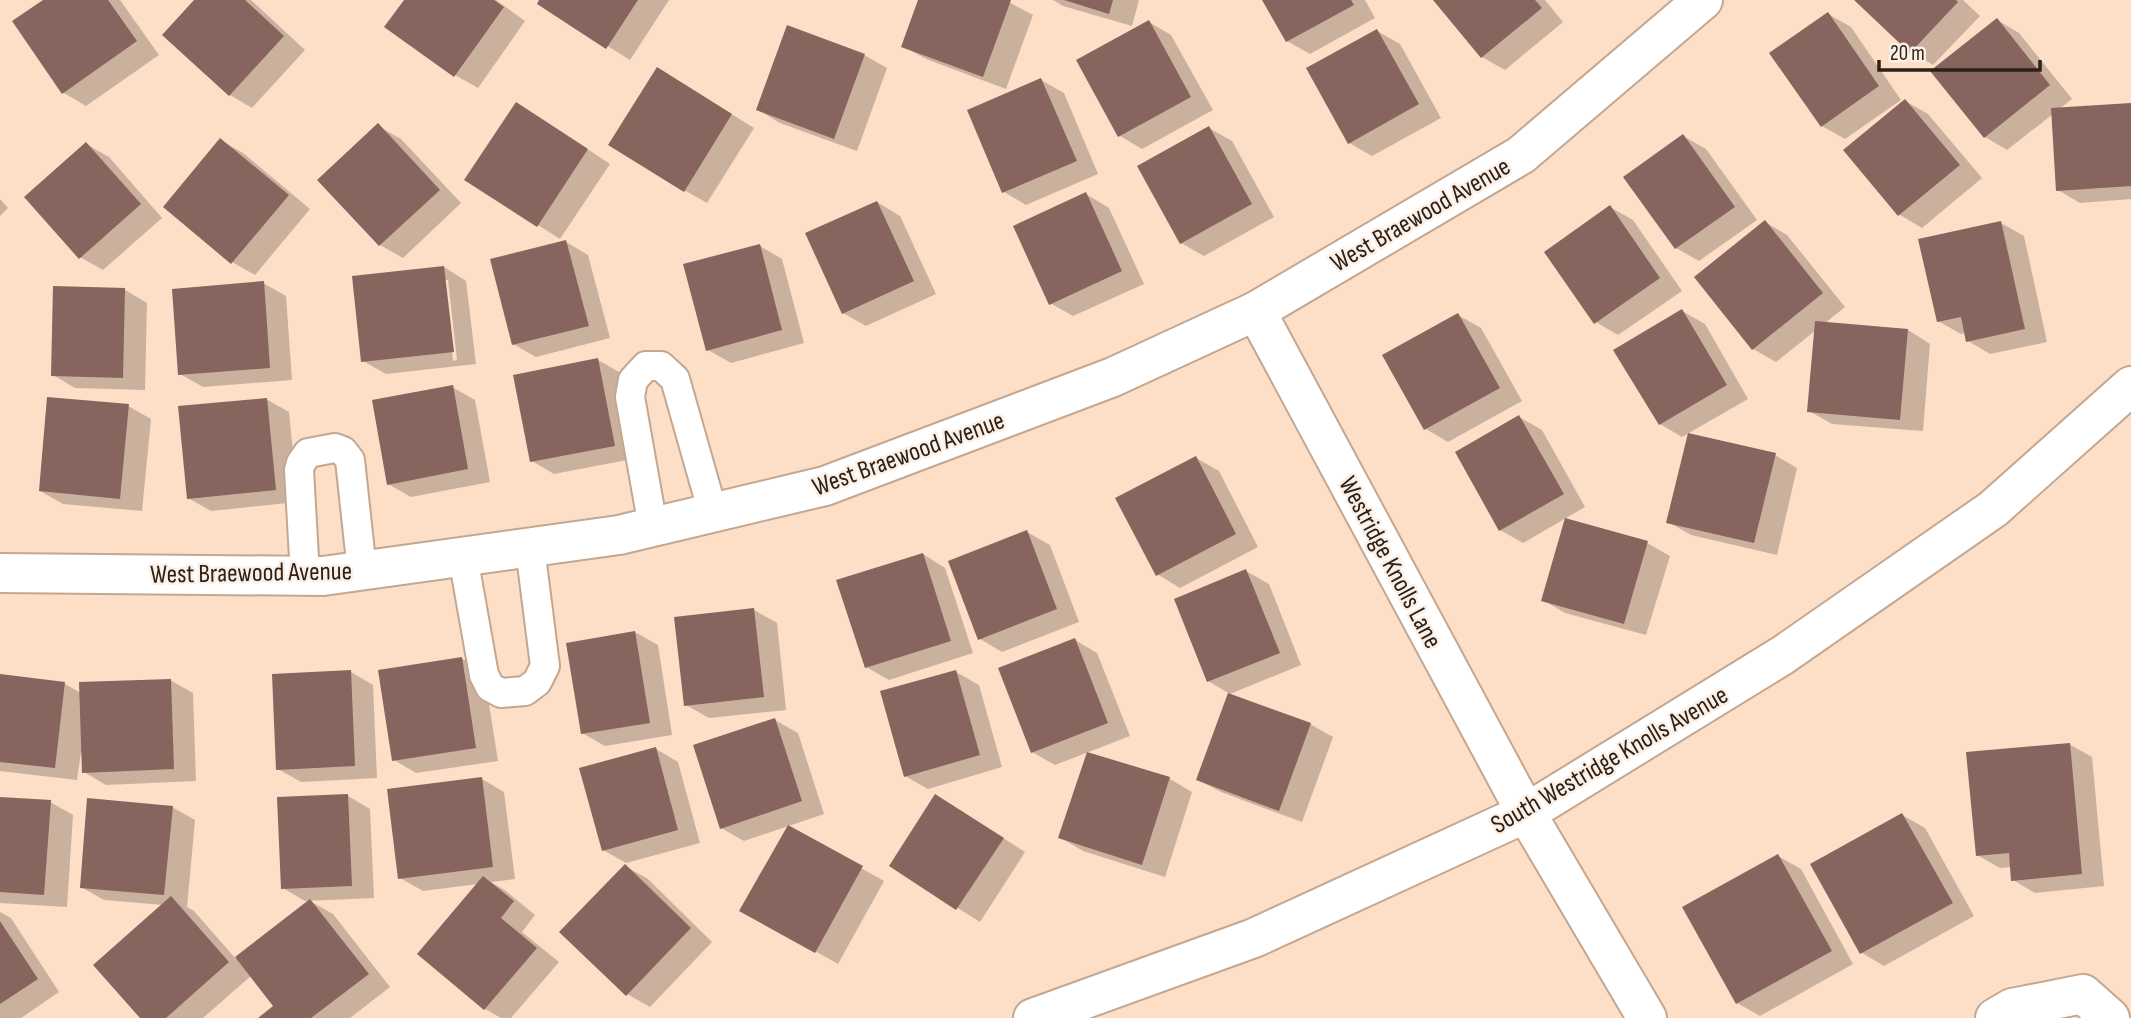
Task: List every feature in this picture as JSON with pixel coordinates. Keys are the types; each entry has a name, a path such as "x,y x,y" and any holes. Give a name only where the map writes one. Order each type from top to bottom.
{"street":[{"name":"West Braewood Avenue","path":"0,573 323,576 619,535 825,486 1114,377 1256,311 1521,155 1703,0"},
{"name":"Westridge Knolls Lane","path":"1256,311 1526,813 1647,1018"},
{"name":"South Westridge Knolls Avenue","path":"1033,1018 1254,938 1526,813 1783,655 1993,509 2128,394"},
{"path":"1994,1018 2012,1008 2083,994 2110,1018"}],"lane":[{"path":"653,527 630,397 633,380 646,366 661,366 675,379 713,513"},
{"path":"305,576 299,470 308,453 335,448 344,451 350,460 362,570"},
{"path":"463,557 484,675 491,687 501,693 525,691 537,682 545,666 530,548"}],"building":[{"path":"43,0 108,0 137,41 62,94 12,21"},
{"path":"194,0 245,0 284,36 229,96 162,35"},
{"path":"404,0 494,0 504,7 454,77 384,27"},
{"path":"539,0 638,0 606,49 537,4"},
{"path":"918,0 1011,0 983,77 901,47"},
{"path":"1064,0 1113,0 1109,14"},
{"path":"1262,0 1351,0 1354,5 1286,42"},
{"path":"1433,0 1535,0 1542,8 1481,58"},
{"path":"1854,0 1956,0 1958,2 1910,53"},
{"path":"1828,12 1879,86 1821,127 1769,53"},
{"path":"1997,18 2050,85 1984,138 1930,71"},
{"path":"1149,20 1191,97 1118,137 1076,60"},
{"path":"787,25 865,54 834,139 756,110"},
{"path":"1377,29 1419,104 1348,144 1306,68"},
{"path":"657,67 732,114 684,192 608,145"},
{"path":"1041,78 1077,161 1002,193 967,110"},
{"path":"1905,99 1960,165 1898,216 1843,150"},
{"path":"516,102 588,149 537,227 464,180"},
{"path":"2131,103 2131,186 2056,191 2051,108"},
{"path":"378,123 440,190 379,246 317,180"},
{"path":"1209,126 1252,204 1180,244 1137,166"},
{"path":"1683,134 1735,207 1675,249 1623,177"},
{"path":"220,138 289,195 231,264 163,207"},
{"path":"86,142 141,204 79,259 24,197"},
{"path":"1086,192 1122,271 1049,305 1013,226"},
{"path":"877,201 914,281 842,314 805,233"},
{"path":"1610,205 1660,278 1594,324 1544,252"},
{"path":"1765,220 1823,293 1752,350 1694,277"},
{"path":"2001,221 2025,329 1966,342 1961,317 1937,322 1918,239"},
{"path":"566,240 589,326 512,345 490,259"},
{"path":"760,244 782,330 706,351 683,264"},
{"path":"444,266 454,352 361,362 352,276"},
{"path":"264,281 270,368 178,375 172,289"},
{"path":"53,286 125,288 123,378 51,376"},
{"path":"1682,309 1727,385 1659,425 1613,350"},
{"path":"1458,313 1500,388 1424,430 1382,355"},
{"path":"1815,321 1908,329 1900,420 1807,412"},
{"path":"598,358 615,446 530,462 513,375"},
{"path":"453,385 468,469 387,485 372,400"},
{"path":"47,397 129,404 120,499 39,491"},
{"path":"267,398 276,490 187,499 178,406"},
{"path":"1519,415 1564,494 1499,531 1455,452"},
{"path":"1688,433 1776,453 1754,543 1666,523"},
{"path":"1196,456 1236,534 1156,576 1115,498"},
{"path":"1565,518 1648,541 1624,624 1541,601"},
{"path":"1027,530 1057,609 978,640 948,561"},
{"path":"923,553 951,641 865,668 836,580"},
{"path":"1246,569 1280,653 1207,682 1174,599"},
{"path":"754,608 764,697 684,706 674,617"},
{"path":"635,631 650,723 581,734 566,643"},
{"path":"1075,638 1108,723 1031,753 998,668"},
{"path":"462,657 476,748 392,761 378,670"},
{"path":"351,670 355,766 276,770 272,674"},
{"path":"956,670 980,755 904,777 880,691"},
{"path":"0,674 65,682 55,768 0,762"},
{"path":"171,679 174,769 82,773 79,682"},
{"path":"1228,693 1311,723 1279,811 1196,780"},
{"path":"775,718 802,801 720,829 693,745"},
{"path":"2070,743 2082,874 2011,881 2009,853 1976,856 1966,752"},
{"path":"656,747 678,830 602,851 579,768"},
{"path":"1087,752 1170,777 1142,865 1058,838"},
{"path":"482,777 493,867 398,879 387,789"},
{"path":"348,794 352,886 281,889 277,797"},
{"path":"935,794 1004,838 956,910 889,866"},
{"path":"0,797 51,800 44,895 0,892"},
{"path":"87,798 173,806 164,895 80,888"},
{"path":"1902,813 1953,903 1860,954 1810,864"},
{"path":"788,825 863,866 815,953 739,911"},
{"path":"1778,854 1832,951 1736,1004 1682,907"},
{"path":"625,864 691,928 626,996 559,932"},
{"path":"483,876 514,901 501,918 537,948 484,1010 417,954"},
{"path":"171,896 229,962 166,1018 140,1018 93,965"},
{"path":"310,899 369,974 311,1018 258,1018 273,1006 235,957"},
{"path":"0,921 38,979 0,1004"}]}
